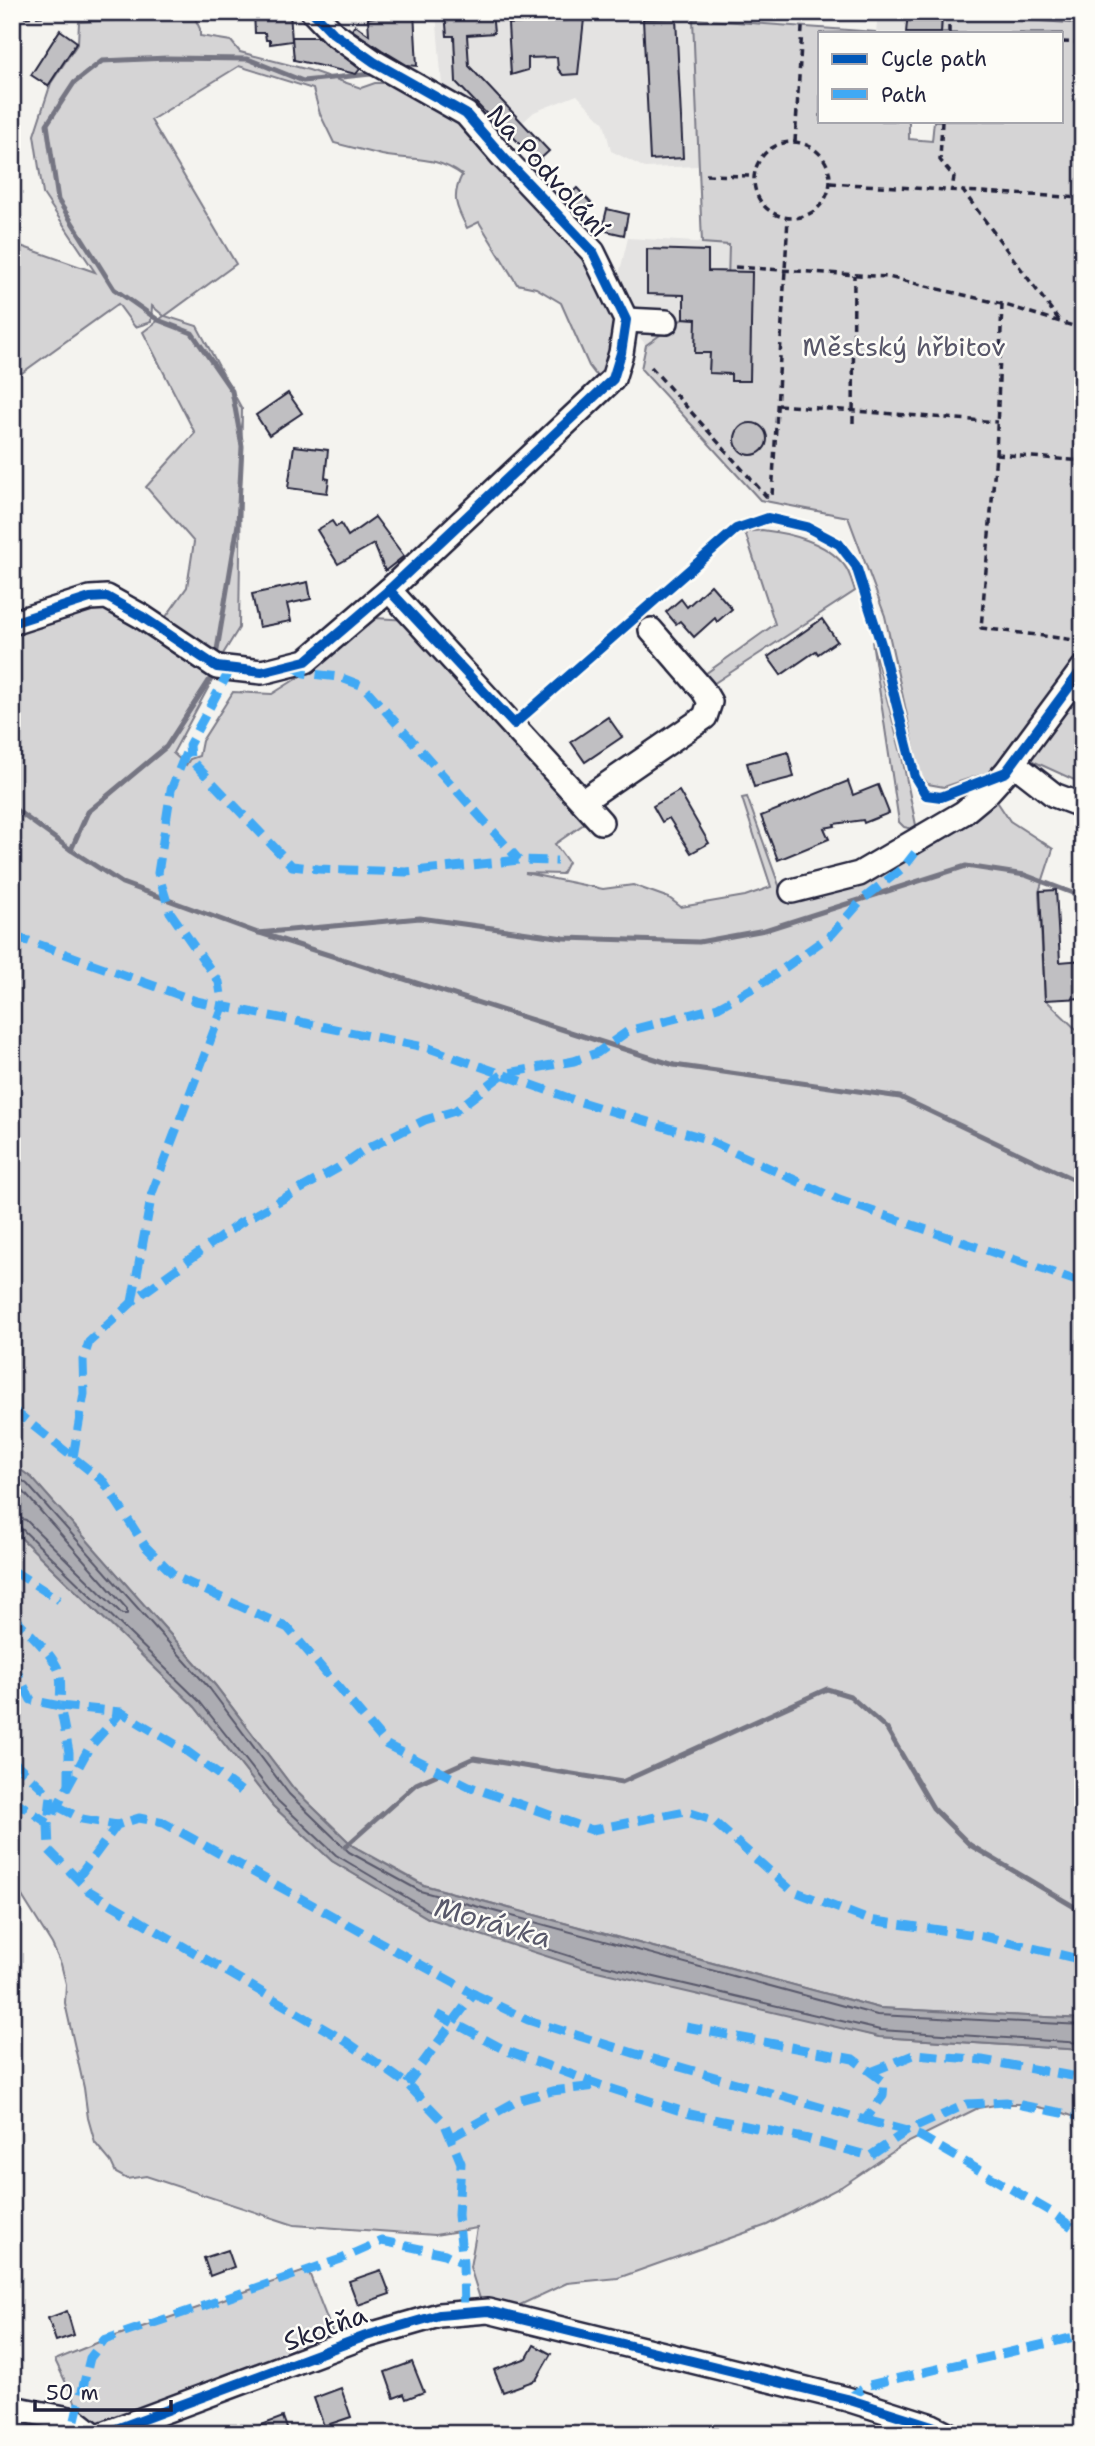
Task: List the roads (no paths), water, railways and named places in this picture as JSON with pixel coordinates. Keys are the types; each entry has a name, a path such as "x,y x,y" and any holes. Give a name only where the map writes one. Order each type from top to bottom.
{"street":[{"name":"Na Podvolání","path":"313,12 333,33 374,62 466,114 593,252 626,320"},
{"path":"12,623 90,598 107,597 141,616 217,667 262,672 306,661 389,590 613,379 621,353 626,320 666,322"},
{"path":"389,590 601,822"},
{"path":"583,801 705,717 710,702 703,690 651,630"},
{"path":"792,891 859,874 963,813 987,793 1013,763 1083,668"},
{"path":"1013,763 1054,795 1083,806"},
{"name":"Skotňa","path":"103,2434 366,2336 439,2315 488,2311 847,2399 932,2426 948,2434"},
{"path":"12,2408 75,2420 93,2434"}],"water":[{"name":"Morávka","path":"12,1464 32,1478 215,1685 294,1789 353,1846 423,1885 879,2008 1083,2019 1083,2050 879,2037 580,1967 428,1918 332,1861 273,1806 195,1707 12,1529"}],"waterway":[{"path":"217,650 238,524 242,446 232,391 192,333 158,320 114,289 58,200 47,124 74,83 102,61 167,58 248,59 303,81 371,74"},
{"path":"71,850 88,812 166,747 214,673"},
{"path":"12,807 122,883 258,933 420,918 564,938 699,942 765,930 966,866 1025,875 1083,897"},
{"path":"260,933 674,1065 900,1097 1083,1184"},
{"path":"345,1847 416,1784 474,1758 622,1782 827,1689 850,1696 887,1729 933,1808 970,1845 1083,1912"}],"park label":[{"name":"Městský hřbitov","path":"904,347"}]}
